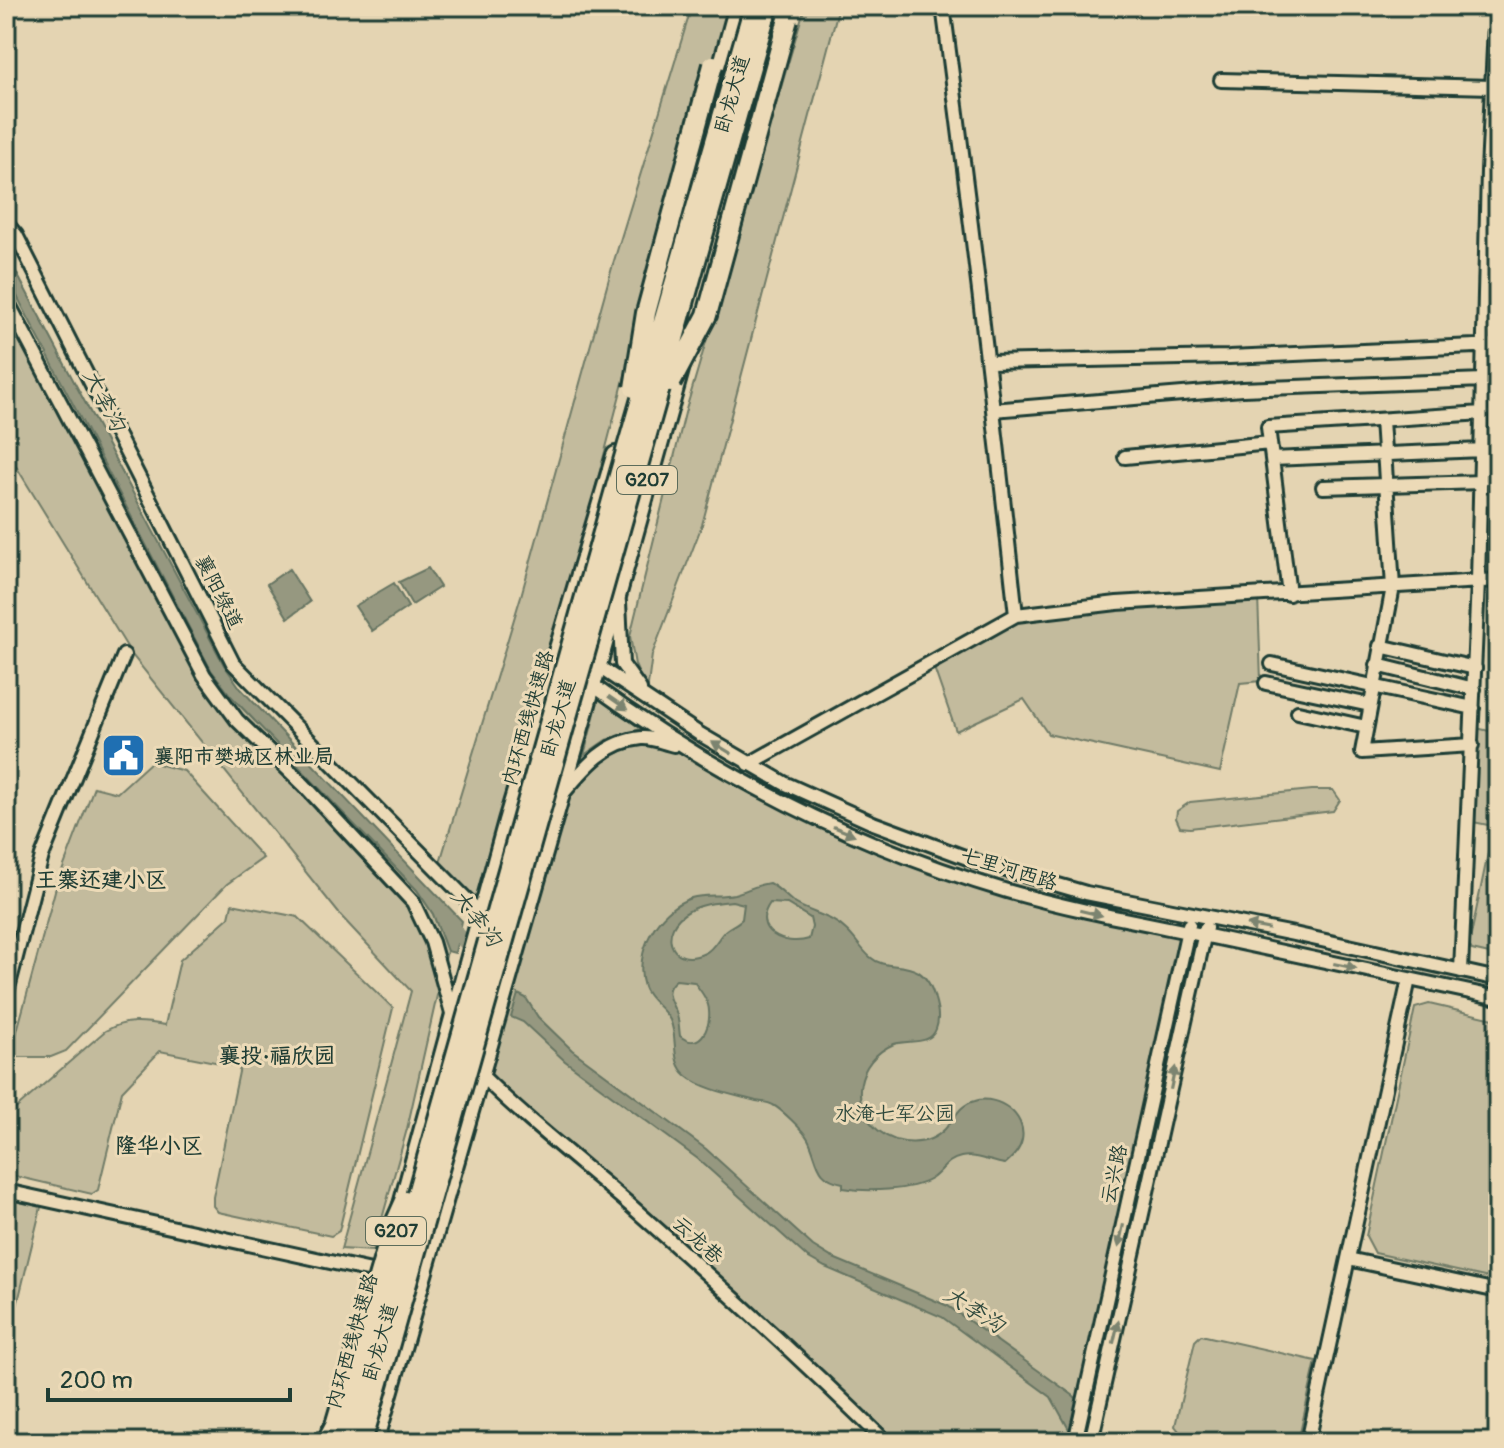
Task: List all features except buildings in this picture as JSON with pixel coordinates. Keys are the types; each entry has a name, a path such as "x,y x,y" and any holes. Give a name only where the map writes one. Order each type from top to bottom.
{"highway":[{"path":"620,472 646,313 713,65 737,6"},
{"name":"卧龙大道","path":"332,1438 385,1274 558,650 631,404 737,6"},
{"name":"内环西线快速路","path":"362,1442 437,1146 620,472 754,6"},
{"name":"内环西线快速路","path":"347,1442 653,417 768,6"},
{"path":"653,417 707,315 786,10"},
{"name":"卧龙大道","path":"372,1442 786,10"},
{"path":"332,1438 392,1230 437,1146"},
{"path":"372,1442 427,1243 437,1146"}],"street":[{"path":"943,6 989,362 1016,615"},
{"path":"1461,971 1484,380 1491,344 1492,87 1496,6"},
{"path":"1221,80 1492,87"},
{"name":"襄阳绿道","path":"6,223 16,235 233,663 481,923"},
{"path":"6,299 204,675 237,720 304,785 413,902 432,942 454,1020"},
{"path":"989,362 1229,357 1491,344"},
{"path":"993,410 1242,389 1484,380"},
{"path":"1289,594 1268,427 1483,413"},
{"path":"1382,420 1393,587 1362,752 1472,745"},
{"path":"1125,457 1270,443"},
{"path":"1272,459 1482,450"},
{"path":"1323,487 1481,482"},
{"path":"1481,499 1498,500"},
{"path":"749,764 1016,615 1117,603 1498,580"},
{"path":"620,581 622,664 634,684 670,715"},
{"path":"1380,646 1475,668"},
{"name":"七里河西路","path":"558,650 597,665 670,715 784,783 873,823 978,862 1086,893 1498,979"},
{"name":"七里河西路","path":"558,650 591,684 686,749 819,820 905,856 1019,894 1094,914 1498,998"},
{"path":"6,996 42,856 124,655"},
{"path":"1272,664 1473,708"},
{"path":"1377,665 1474,689"},
{"path":"1266,683 1370,705"},
{"path":"1298,712 1366,727"},
{"path":"557,799 594,757 621,743 645,738 686,749"},
{"name":"云兴路","path":"1075,1442 1192,914"},
{"name":"云兴路","path":"1091,1442 1208,917"},
{"path":"1308,1442 1409,979"},
{"name":"云龙巷","path":"478,1072 798,1356 886,1442"},
{"path":"6,1191 385,1274"},
{"path":"1348,1259 1498,1291"}],"green space":[{"path":"692,6 729,6 628,364 483,916 437,872 521,596 613,264"},
{"path":"805,6 839,6 702,525 652,655 647,692 635,665 630,636 685,413"},
{"path":"6,297 211,670 231,696 417,890 433,914 447,951 407,1129 373,1251 341,1249 411,991 341,916 132,655 6,450"},
{"path":"1258,596 1261,681 1240,683 1220,772 1048,734 1024,699 956,731 932,662 1016,615"},
{"path":"599,698 641,729 606,740 584,755"},
{"path":"1472,727 1498,733 1498,827 1468,821"},
{"name":"水淹七军公园","path":"652,742 686,749 771,797 1006,890 1187,932 1075,1442 886,1442 478,1072 557,799 599,762 632,746"},
{"path":"151,762 184,771 263,858 227,884 66,1051 51,1057 10,1057 56,887 94,787 117,793"},
{"path":"1333,790 1340,800 1333,811 1190,828 1180,827 1176,818 1177,811 1190,802"},
{"path":"1493,829 1498,830 1498,956 1472,950 1469,945"},
{"path":"232,904 298,917 393,1008 339,1231 331,1236 218,1212 213,1206 213,1197 240,1067 160,1051 122,1091 98,1190 92,1194 6,1174 6,1136 12,1112 105,1031 135,1022 165,1025 180,960 229,917"},
{"path":"1429,1004 1498,1020 1498,1280 1375,1253 1366,1236 1415,1008"},
{"path":"6,1191 43,1199 15,1314 6,1312"},
{"path":"1201,1335 1316,1361 1298,1442 1209,1442 1183,1436 1175,1426 1195,1341"}],"shaded area":[{"path":"6,253 224,665 241,689 462,921 455,953 447,951 433,914 417,890 231,696 211,670 6,275"},
{"path":"428,568 440,587 412,605 399,582"},
{"path":"289,569 310,602 288,618 267,584"},
{"path":"394,583 408,607 372,631 355,606"},
{"path":"769,883 799,906 840,925 870,957 887,965 914,970 930,984 938,1014 933,1034 924,1040 894,1044 881,1051 864,1072 860,1097 869,1121 895,1140 922,1141 938,1135 965,1105 975,1101 993,1101 1009,1108 1020,1122 1022,1131 1020,1147 1005,1164 967,1156 956,1158 931,1179 912,1186 876,1190 843,1188 843,1183 834,1181 822,1172 806,1135 777,1107 711,1088 694,1081 681,1070 676,1057 673,1027 649,996 641,974 645,947 651,934 668,912 691,898 734,894","holes":["732,901 744,904 742,919 726,930 705,953 693,957 676,952 671,936 679,918 699,906","770,903 787,904 810,918 812,927 809,939 781,939 767,929 765,913","676,980 694,982 706,1000 709,1007 708,1025 698,1040 686,1040 680,1036 677,1015 668,992"]},
{"path":"518,994 526,998 538,1017 572,1050 706,1149 813,1246 831,1257 948,1306 1074,1396 1096,1419 1104,1442 1076,1442 1051,1397 942,1317 807,1257 698,1159 565,1061 523,1022 511,1017"}],"waterway":[{"name":"大李沟","path":"448,922 478,958"}],"place":[{"name":"襄阳市樊城区林业局","path":"123,756"}],"district":[{"name":"王寨还建小区","path":"101,880"},
{"name":"襄投·福欣园","path":"277,1056"},
{"name":"隆华小区","path":"159,1146"}]}
